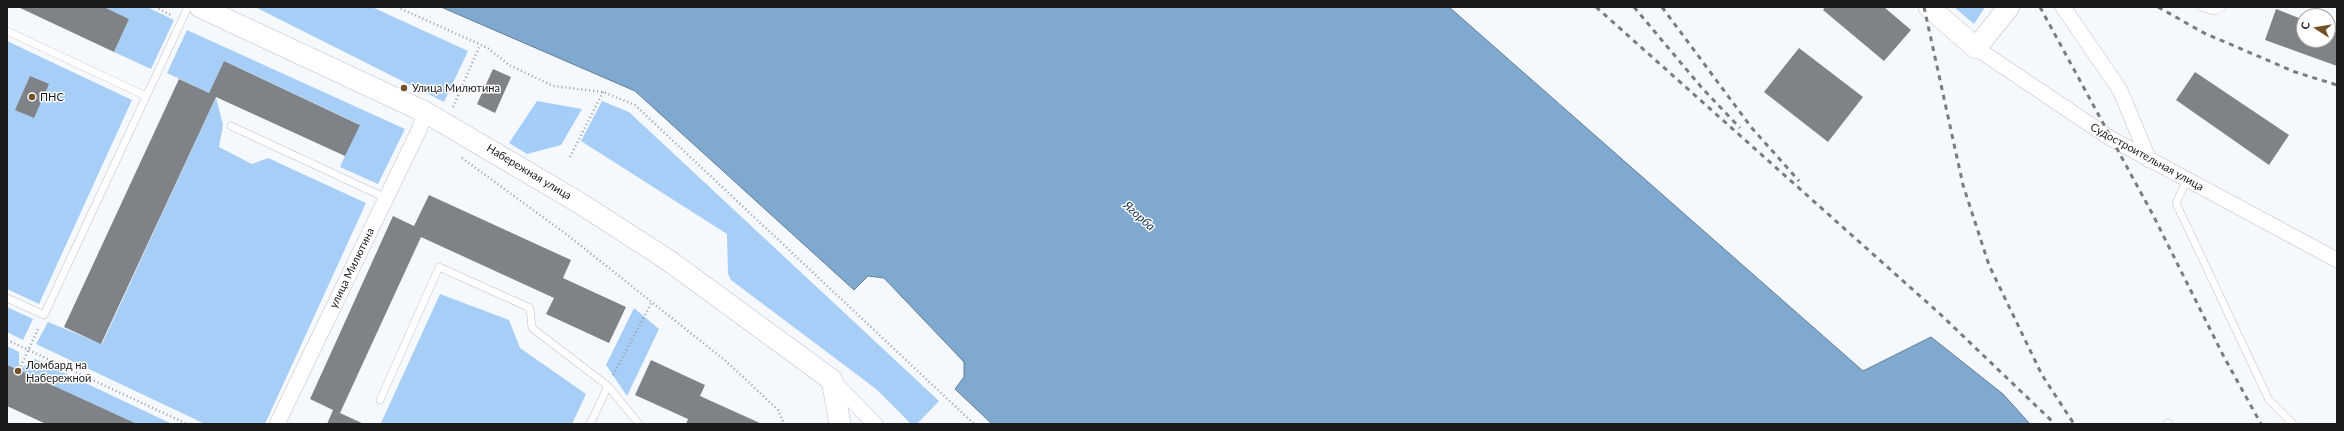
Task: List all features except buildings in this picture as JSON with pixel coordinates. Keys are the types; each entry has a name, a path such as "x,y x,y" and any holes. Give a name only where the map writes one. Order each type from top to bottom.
{"main road":[{"name":"Набережная улица","path":"200,7 425,112 578,202 668,260 832,380"},
{"name":"Судостроительная улица","path":"1929,7 1976,48"},
{"path":"1976,48 2009,7"},
{"path":"832,380 840,424"}],"street":[{"path":"2063,7 2120,90 2149,160"},
{"name":"Судостроительная улица","path":"1976,48 2110,138 2337,260"},
{"name":"улица Милютина","path":"277,424 419,130 425,112"},
{"path":"832,380 875,424"}],"lane":[{"path":"7,298 44,315 188,7"},
{"path":"2201,7 2214,10 2222,7"},
{"path":"7,31 146,96"},
{"path":"231,126 386,198"},
{"path":"2187,180 2176,203 2269,400 2293,424"},
{"path":"380,400 439,267 530,308 532,328 608,386 639,424"},
{"path":"590,424 608,386"}],"path":[{"path":"155,7 182,20"},
{"path":"397,7 488,48 509,65 553,86 602,92 635,105 973,424"},
{"path":"459,93 480,45"},
{"path":"570,157 602,92"},
{"path":"456,154 564,233 727,362 778,410 784,424"},
{"path":"608,386 652,302"},
{"path":"19,370 44,315"},
{"path":"7,340 187,424"}],"shaded area":[{"path":"104,7 147,7 174,20 151,69 114,52 129,19"},
{"path":"255,7 372,7 468,51 444,102"},
{"path":"1954,7 1985,7 1974,24"},
{"path":"187,30 405,129 378,184 340,167 359,124 224,61 209,93 167,73"},
{"path":"7,41 132,100 39,304 7,289"},
{"path":"216,97 223,125 219,147 252,164 268,158 366,203 265,424 205,424 36,344 48,322 102,344"},
{"path":"537,101 582,109 561,145 527,154 509,143"},
{"path":"602,101 629,112 939,401 917,424 911,424 876,389 731,280 728,274 727,234 581,141"},
{"path":"440,294 509,320 520,348 586,394 572,424 381,423"},
{"path":"7,307 33,319 23,340 7,332"},
{"path":"634,308 659,329 627,396 606,365"},
{"path":"7,346 19,352 19,370 35,359 172,424 137,424 7,365"}],"water":[{"name":"Ягорба","path":"441,7 1449,7 1863,371 1931,337 2003,394 2030,424 992,424 955,389 964,377 964,362 884,278 868,276 854,290 635,91"}],"railway":[{"path":"1596,7 1939,313 2055,424"},
{"path":"1634,7 1702,88 1740,128"},
{"path":"1662,7 1751,127 1799,181"},
{"path":"1924,7 1963,185 1989,265 2042,375 2074,424"},
{"path":"2040,7 2153,215 2224,357 2261,424"},
{"path":"2158,7 2204,33 2295,72 2337,85"}],"place":[{"name":"Улица Милютина","path":"404,88"},
{"name":"ПНС","path":"32,97"},
{"name":"Ломбард на Набережной","path":"18,371"}]}
